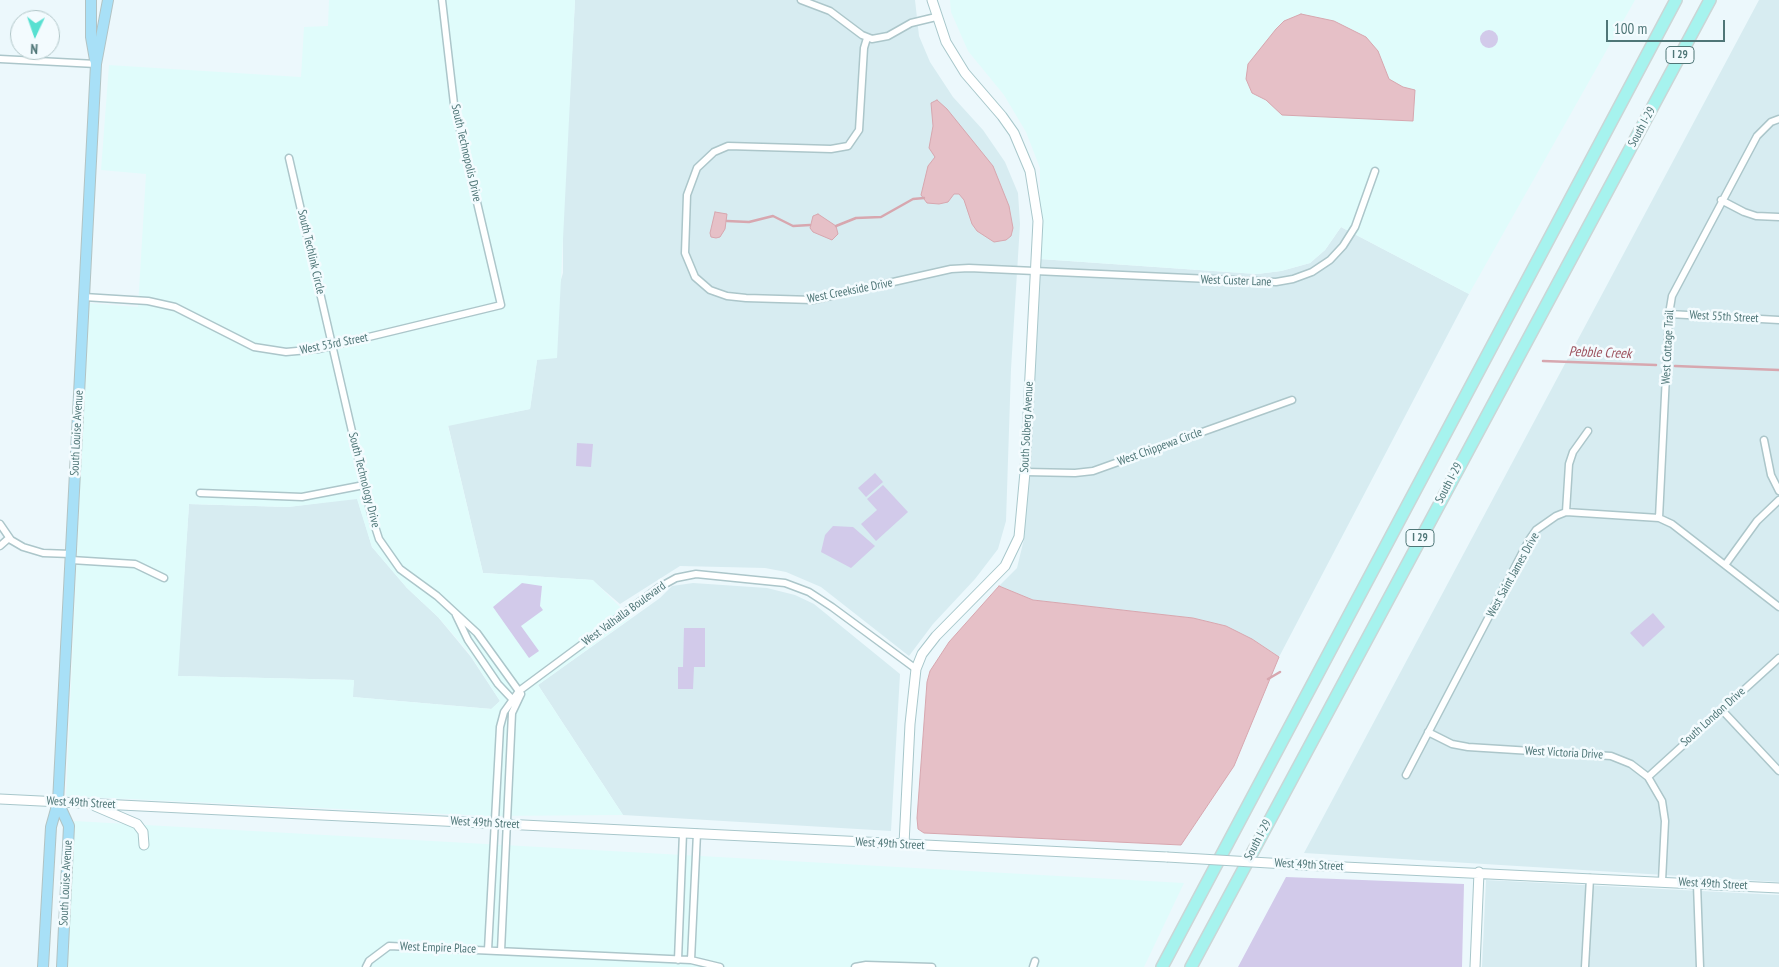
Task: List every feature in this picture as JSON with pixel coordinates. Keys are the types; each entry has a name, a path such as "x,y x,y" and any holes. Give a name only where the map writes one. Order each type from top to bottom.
{"highway":[{"name":"South I-29","path":"1162,967 1676,0"},
{"name":"South I-29","path":"1191,967 1710,0"}],"main road":[{"name":"South Louise Avenue","path":"91,0 91,37 96,64"},
{"name":"South Louise Avenue","path":"45,965 51,827 58,802 96,64 108,0"},
{"name":"South Solberg Avenue","path":"904,844 910,724 916,669 922,654 932,640 996,577 1010,560 1019,538 1025,472 1036,271 1037,213 1030,171 1014,133 1002,116 964,73 946,42 936,17 932,0"},
{"name":"West 49th Street","path":"0,799 1779,888"},
{"name":"South Louise Avenue","path":"58,802 70,826 62,967"},
{"path":"90,804 137,824 143,832 144,845"},
{"path":"1475,967 1479,872"}],"street":[{"name":"South Technopolis Drive","path":"442,0 454,104 501,305"},
{"path":"802,0 830,10 867,38 882,38 911,23 936,17"},
{"name":"West Creekside Drive","path":"867,38 864,48 860,124 857,134 848,146 830,150 728,146 714,152 697,168 687,195 685,247 688,264 696,277 710,290 727,296 795,300 822,298 962,268 1036,271"},
{"path":"0,59 96,64"},
{"name":"West Cottage Trail","path":"1660,518 1669,314 1672,296 1721,200 1757,136 1771,122 1779,119"},
{"name":"South Techlink Circle","path":"289,158 332,346"},
{"name":"West Custer Lane","path":"1036,271 1250,282 1276,282 1293,279 1312,272 1330,260 1343,246 1355,227 1374,171"},
{"path":"1721,200 1756,216 1779,217"},
{"name":"West 53rd Street","path":"84,297 148,301 175,307 243,343 267,350 294,352 332,346 501,305"},
{"name":"West 55th Street","path":"1669,314 1779,320"},
{"name":"South Technology Drive","path":"332,346 375,529 392,560 476,633 520,692"},
{"name":"West Chippewa Circle","path":"1025,472 1075,473 1093,471 1292,400"},
{"path":"1588,431 1573,452 1569,464 1566,512 1660,518 1672,524 1779,606"},
{"path":"1764,440 1771,475 1779,491"},
{"path":"200,493 302,497 364,485"},
{"path":"1725,565 1757,521 1779,500"},
{"name":"West Saint James Drive","path":"1406,775 1530,540 1546,523 1566,512"},
{"path":"0,524 9,538 34,551 135,564 164,578"},
{"path":"0,546 9,538"},
{"name":"West Valhalla Boulevard","path":"496,823 500,727 504,712 526,687 658,588 676,578 696,574 764,579 793,585 832,607 916,669"},
{"name":"South Technology Drive","path":"455,614 468,640 513,701"},
{"name":"South London Drive","path":"1648,776 1779,658"},
{"name":"West Valhalla Boulevard","path":"508,824 513,701"},
{"path":"1721,709 1779,771"},
{"name":"West Victoria Drive","path":"1428,732 1452,744 1468,747 1611,756 1631,764 1648,776 1662,802 1665,821 1662,882"},
{"name":"West Empire Place","path":"488,950 496,823"},
{"path":"501,951 508,824"},
{"path":"678,960 683,833"},
{"path":"691,960 697,833"},
{"path":"1585,967 1590,878"},
{"path":"1697,884 1700,967"},
{"name":"West Empire Place","path":"366,967 369,961 389,946 691,960 720,967"},
{"path":"855,967 866,965 932,967"}],"shaded area":[{"path":"329,0 575,0 557,358 537,360 530,409 448,426 483,573 593,580 631,618 538,685 623,815 488,816 66,796 88,303 138,307 146,174 101,170 109,65 301,77 304,27 328,26","holes":["357,499 372,547 407,588 438,617 469,653 500,701 491,709 353,697 354,680 178,676 189,504 288,507"]},
{"path":"575,0 915,0 919,36 930,62 953,97 983,130 1005,162 1018,193 1020,224 1011,369 1006,521 998,549 975,579 933,624 909,656 821,587 786,572 765,568 680,566 620,604 592,580 483,573 448,425 530,409 537,360 563,273 563,215"},
{"path":"950,0 1635,0 1469,294 1341,227 1325,250 1310,263 1281,271 1257,274 1040,259 1040,168 1026,132 1004,95 968,51 951,12"},
{"path":"1759,0 1779,0 1779,882 1304,853"},
{"path":"1301,14 1334,21 1366,37 1378,51 1389,79 1403,87 1415,90 1413,121 1282,115 1266,100 1252,93 1246,79 1248,64 1284,21"},
{"path":"1489,30 1495,33 1498,39 1495,45 1489,48 1483,45 1480,39 1483,33"},
{"path":"937,100 947,109 993,166 1009,206 1013,228 1011,236 1006,240 994,242 977,231 972,224 964,200 959,194 954,194 948,202 939,204 927,203 921,195 928,166 935,157 929,148 933,126 931,103"},
{"path":"715,212 727,214 725,229 720,237 716,238 711,237 710,233"},
{"path":"818,214 836,226 838,234 832,240 813,232 810,228 813,216"},
{"path":"1341,227 1469,294 1279,657 1252,639 1226,626 1193,618 1033,600 999,586 1017,568 1024,539 1040,259 1257,274 1281,271 1310,263 1325,250"},
{"path":"577,443 593,444 591,467 576,466"},
{"path":"875,473 883,482 866,497 858,488"},
{"path":"883,485 908,512 876,541 861,524 877,510 867,499"},
{"path":"357,498 372,547 407,588 438,617 471,657 500,701 492,709 352,697 354,680 177,676 189,504 288,507"},
{"path":"833,526 853,527 875,546 851,568 821,552 825,535"},
{"path":"522,583 542,586 540,606 543,610 521,626 539,651 529,658 493,607"},
{"path":"693,583 767,588 795,595 814,604 900,674 891,831 623,815 538,685 660,598 672,586"},
{"path":"999,586 1033,600 1193,618 1226,626 1252,639 1279,657 1234,766 1181,845 924,833 918,829 917,818 927,682 930,671 949,642"},
{"path":"1653,613 1665,627 1643,647 1630,633"},
{"path":"684,628 705,628 705,667 694,667 693,689 678,689 678,667 683,667"},
{"path":"74,821 1184,883 1144,967 67,967"},
{"path":"1286,877 1464,884 1462,967 1238,967"},
{"path":"1486,880 1779,895 1779,967 1482,967"}],"waterway":[{"path":"836,226 856,218 881,217 913,199 924,198"},
{"path":"727,221 749,222 773,216 793,226 810,225"},
{"name":"Pebble Creek","path":"1543,361 1656,365"},
{"name":"Pebble Creek","path":"1675,366 1779,370"},
{"path":"1268,679 1280,672"}]}
